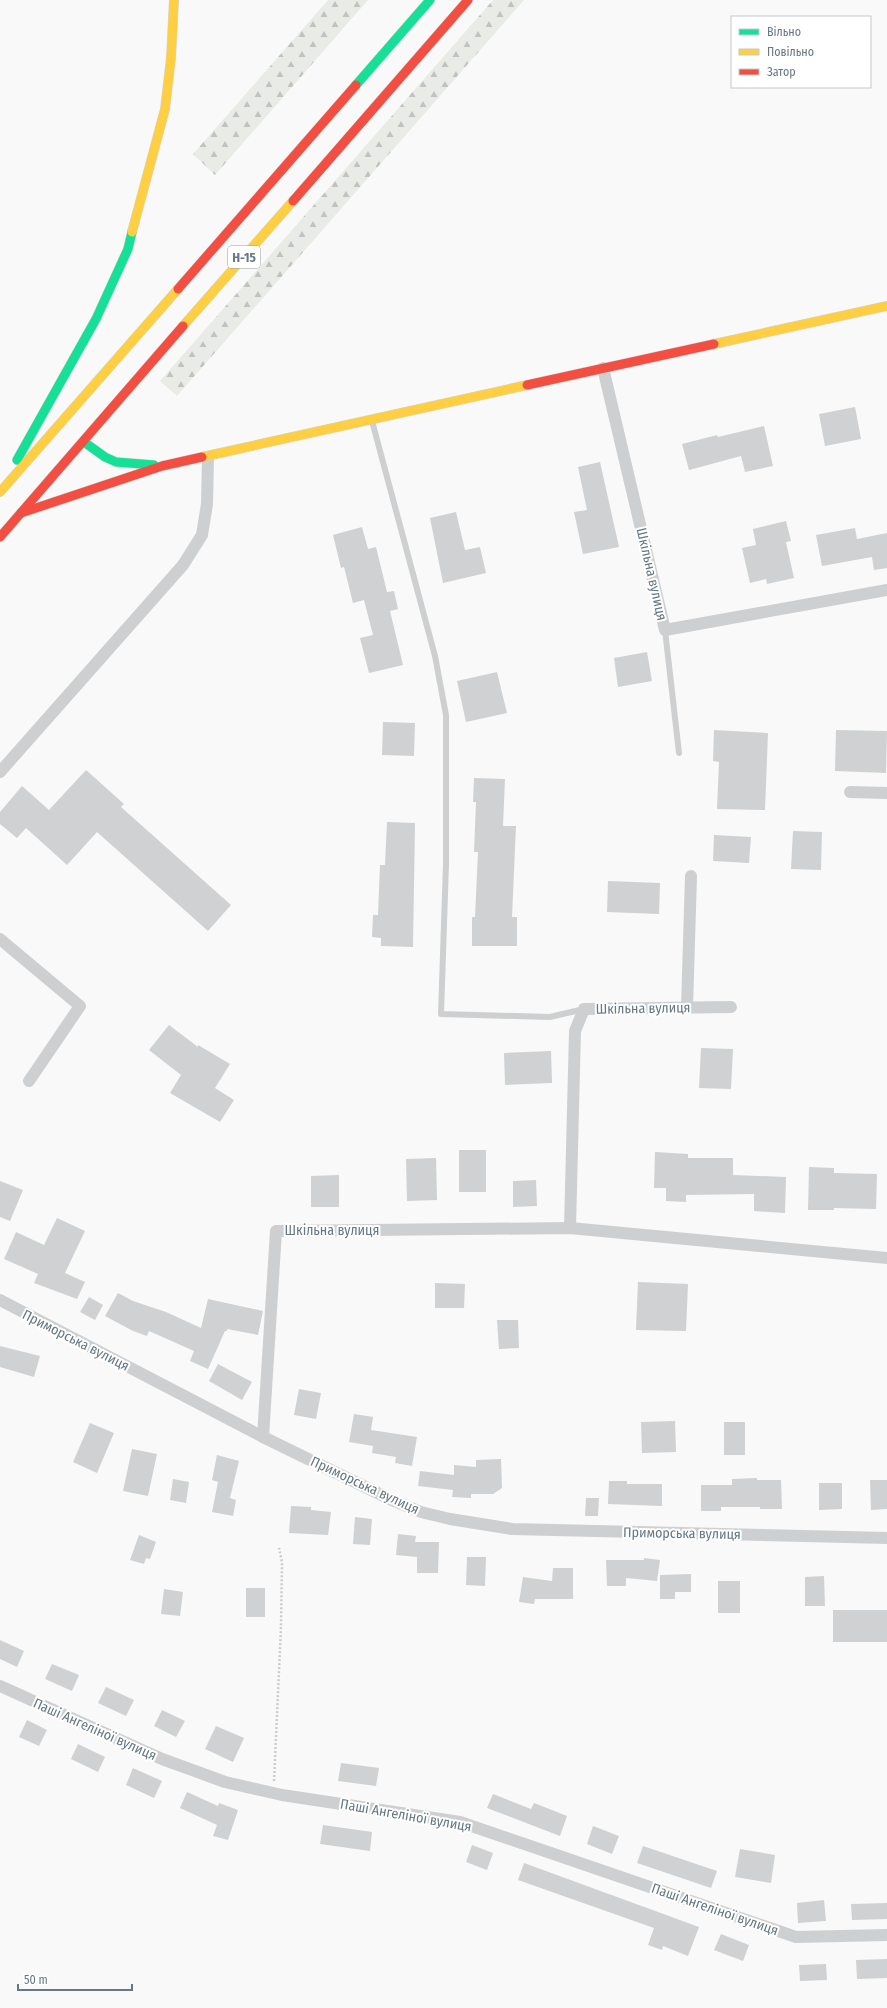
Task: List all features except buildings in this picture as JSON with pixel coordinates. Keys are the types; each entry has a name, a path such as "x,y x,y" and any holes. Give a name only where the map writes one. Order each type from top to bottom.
{"main road":[{"path":"0,491 96,319 128,249 165,109 171,58 174,0"},
{"path":"0,491 430,0"},
{"name":"Н-15","path":"0,537 468,0"},
{"path":"21,513 162,466 887,306"},
{"path":"84,442 105,458 116,462 162,466"}],"street":[{"name":"Шкільна вулиця","path":"603,368 665,630 887,590"},
{"path":"0,772 184,565 202,535 207,504 208,457"},
{"path":"850,792 887,793"},
{"path":"687,1007 690,876"},
{"path":"0,939 80,1006 29,1081"},
{"name":"Шкільна вулиця","path":"570,1228 575,1031 584,1009 731,1007"},
{"name":"Шкільна вулиця","path":"263,1436 276,1231 570,1228 887,1258"},
{"name":"Приморська вулиця","path":"0,1300 263,1436 394,1501 421,1512 450,1519 512,1528 887,1538"},
{"name":"Паші Ангеліної вулиця","path":"0,1686 162,1759 225,1782 274,1793 460,1822 796,1937 887,1935"}],"lane":[{"path":"371,419 435,656 446,715 446,864 441,1014 550,1017 584,1009"},
{"path":"665,630 679,753"}],"path":[{"path":"274,1793 282,1627 282,1562 278,1548"}],"green space":[{"path":"328,0 368,0 215,175 193,154"},
{"path":"493,0 524,0 177,396 160,381"}],"traffic: fast":[{"path":"356,85 430,0"},
{"path":"17,460 96,319 128,249 132,232"},
{"path":"84,442 105,457 116,462 154,465"}],"traffic: slow":[{"path":"132,232 165,109 171,58 174,0"},
{"path":"183,326 293,201"},
{"path":"0,492 178,289"},
{"path":"714,344 887,306"},
{"path":"202,457 527,385"}],"traffic: jam":[{"path":"293,201 468,0"},
{"path":"178,289 356,85"},
{"path":"0,537 183,326"},
{"path":"527,385 714,344"},
{"path":"21,513 162,466 202,457"}]}
